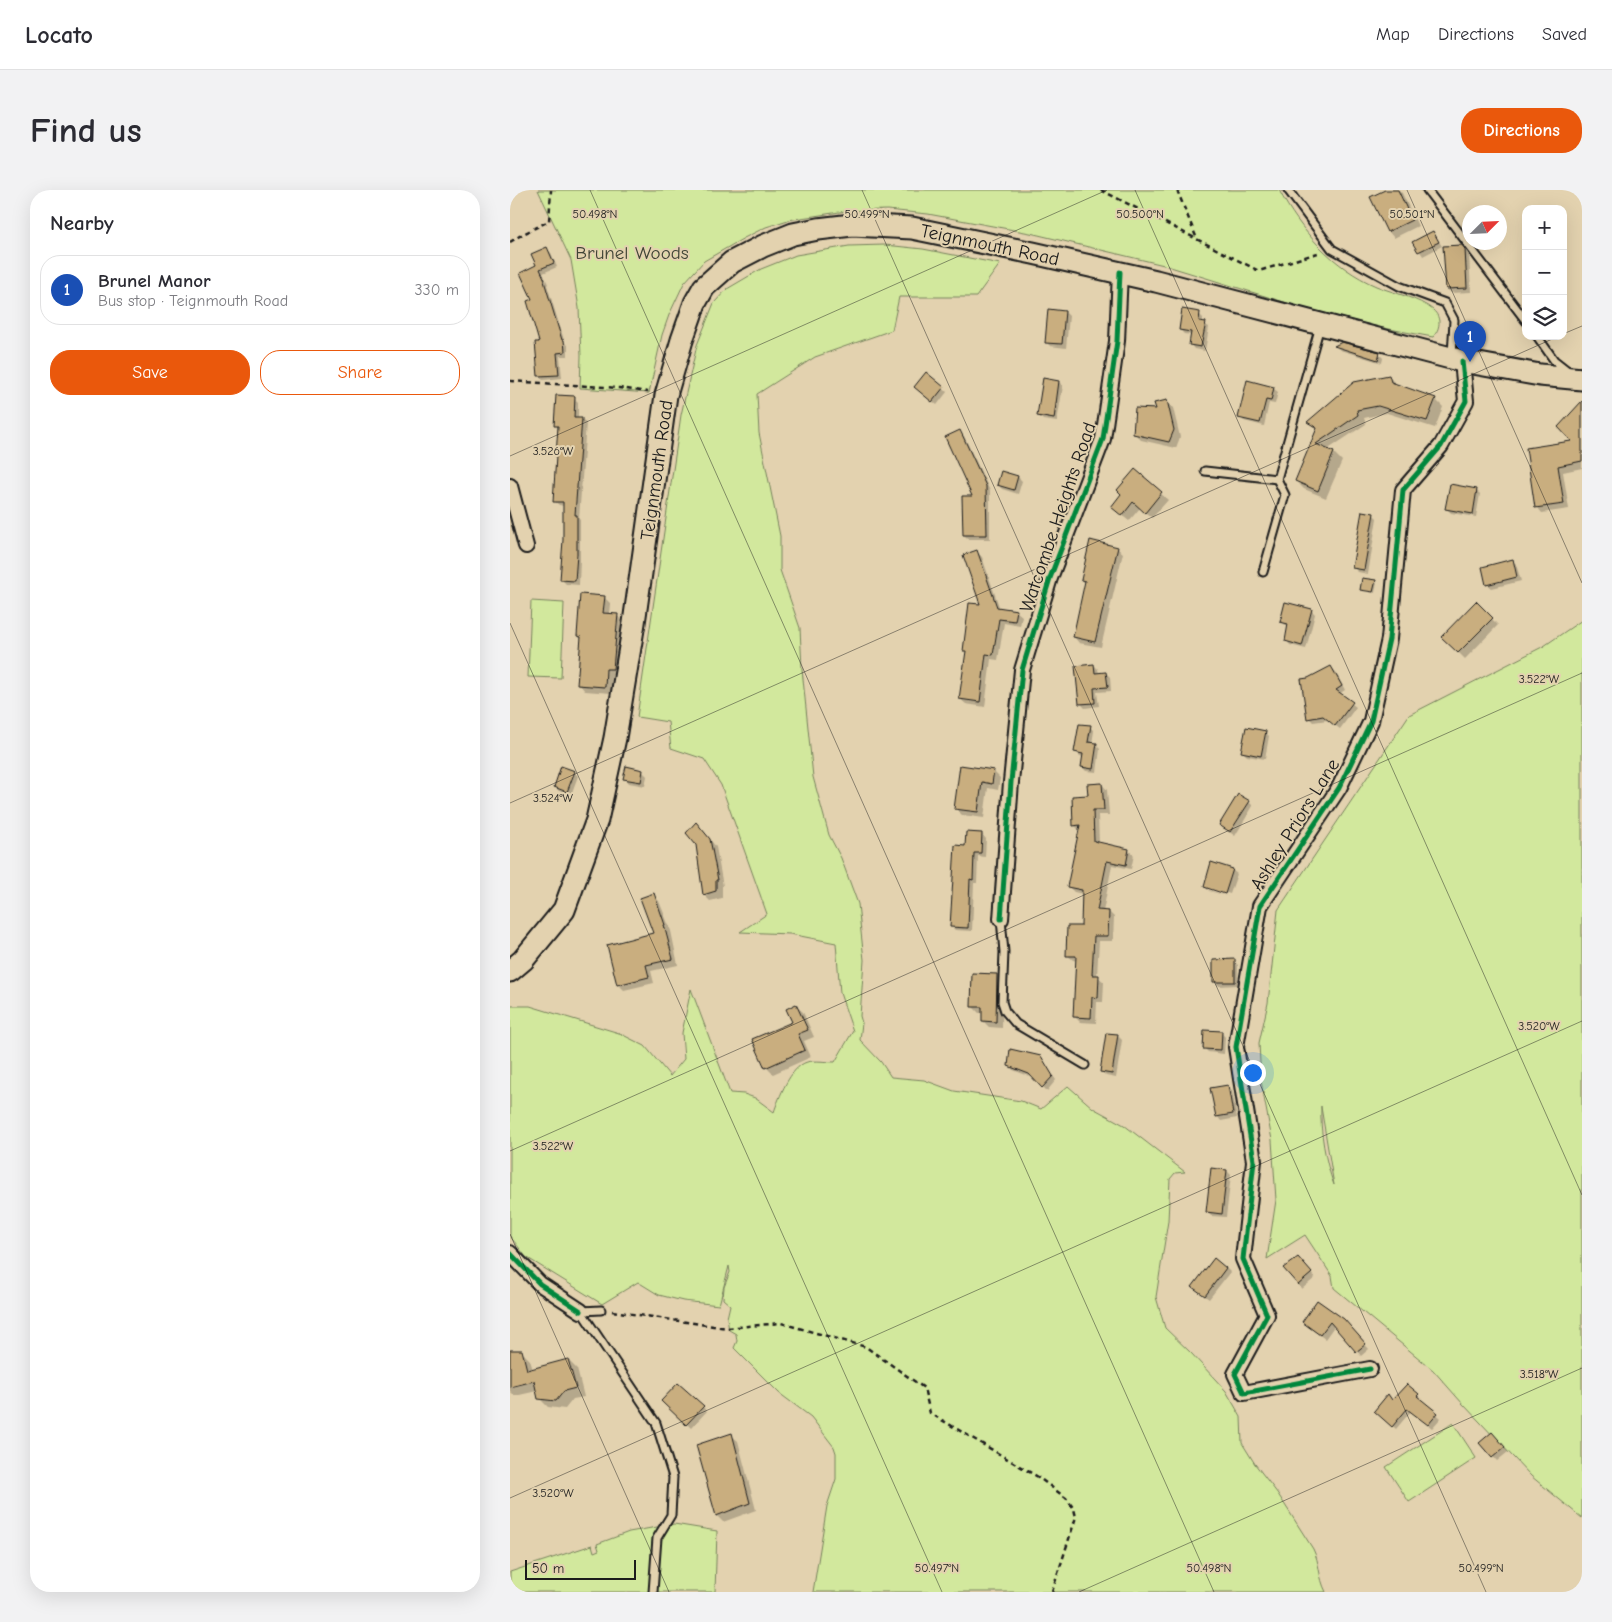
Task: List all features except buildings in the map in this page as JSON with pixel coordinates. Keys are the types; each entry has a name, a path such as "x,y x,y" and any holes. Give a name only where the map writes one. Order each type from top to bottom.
{"main road":[{"name":"Teignmouth Road","path":"510,971 523,960 564,910 597,820 615,738 631,641 666,395 692,312 704,287 732,262 763,246 793,234 818,229 852,225 912,228 1120,272 1457,359 1580,381"}],"street":[{"name":"Watcombe Heights Road","path":"1001,919 1011,782 1022,670 1050,578 1103,439 1117,341 1120,272"},
{"name":"Ashley Priors Lane","path":"1370,1369 1244,1393 1235,1374 1267,1316 1243,1259 1254,1161 1236,1047 1260,906 1339,788 1371,721 1388,639 1403,490 1441,446 1466,400 1457,359"},
{"path":"510,486 526,546"},
{"path":"510,1254 540,1284 581,1311"}],"lane":[{"path":"1288,190 1332,249 1399,286 1445,303 1454,320 1457,359"},
{"path":"1427,190 1522,316"},
{"path":"1263,572 1285,495 1277,479 1321,324"},
{"path":"1540,340 1554,360 1580,381"},
{"path":"1205,472 1277,479"},
{"path":"1001,919 1004,952 1002,1002 1005,1011 1016,1024 1085,1065"},
{"path":"581,1311 600,1310"},
{"path":"581,1311 656,1423 673,1477 671,1515 657,1538 653,1592"}],"path":[{"path":"510,242 549,221 551,190"},
{"path":"1101,190 1259,271 1332,249"},
{"path":"1178,190 1197,240"},
{"path":"510,382 619,388 666,395"},
{"path":"600,1310 727,1328 781,1323 866,1347 924,1388 930,1412 1038,1477 1066,1498 1076,1517 1052,1592"}],"green space":[{"name":"Brunel Woods","path":"538,190 1279,190 1297,220 1332,259 1376,286 1427,306 1438,316 1439,324 1433,337 1378,327 1297,306 1164,265 1030,233 928,214 887,210 846,211 788,220 766,227 704,261 684,283 669,315 662,335 649,393 580,388 579,308 571,260"},
{"path":"885,245 923,249 1000,264 976,297 899,297 892,330 815,357 757,394 759,433 780,536 780,570 800,628 802,669 813,777 829,835 841,858 858,904 864,960 860,1040 881,1062 891,1077 924,1080 954,1091 1021,1101 1041,1109 1068,1086 1093,1108 1124,1125 1185,1172 1175,1173 1170,1179 1168,1221 1156,1297 1165,1328 1226,1391 1241,1417 1242,1443 1278,1494 1313,1549 1326,1592 813,1592 827,1506 836,1479 836,1453 834,1447 811,1417 779,1393 734,1348 737,1341 736,1334 729,1330 727,1318 730,1305 723,1299 724,1287 730,1272 729,1266 719,1305 683,1301 659,1295 638,1282 602,1304 526,1257 510,1236 510,1006 530,1006 619,1033 645,1046 670,1076 684,1059 682,1033 691,989 730,1093 744,1094 755,1098 774,1112 790,1076 795,1070 807,1062 835,1062 853,1031 840,993 836,943 790,934 740,932 767,914 721,785 704,759 671,748 668,722 637,717 681,415 697,345 714,303 727,289 761,269 796,255 849,246"},
{"path":"531,601 564,603 561,678 528,677"},
{"path":"1582,620 1582,1518 1531,1476 1433,1370 1334,1288 1332,1276 1305,1235 1267,1259 1276,1200 1272,1140 1261,1081 1259,1043 1268,1003 1278,910 1409,715 1544,646","holes":["1321,1106 1334,1185 1324,1146"]},
{"path":"1453,1423 1476,1458 1409,1502 1386,1467"},
{"path":"674,1524 717,1531 715,1592 510,1592 510,1572 592,1545 594,1552 599,1550 597,1544 629,1532"}],"cycle path":[{"path":"1001,919 1011,782 1022,670 1050,578 1103,439 1117,341 1120,272"},
{"path":"1370,1369 1244,1393 1235,1374 1267,1315 1243,1259 1254,1161 1236,1047 1260,906 1339,788 1371,721 1389,639 1403,490 1441,446 1466,401 1462,361"},
{"path":"510,1253 540,1284 581,1311"}],"place":[{"name":"Brunel Manor","path":"1470,362"}]}
